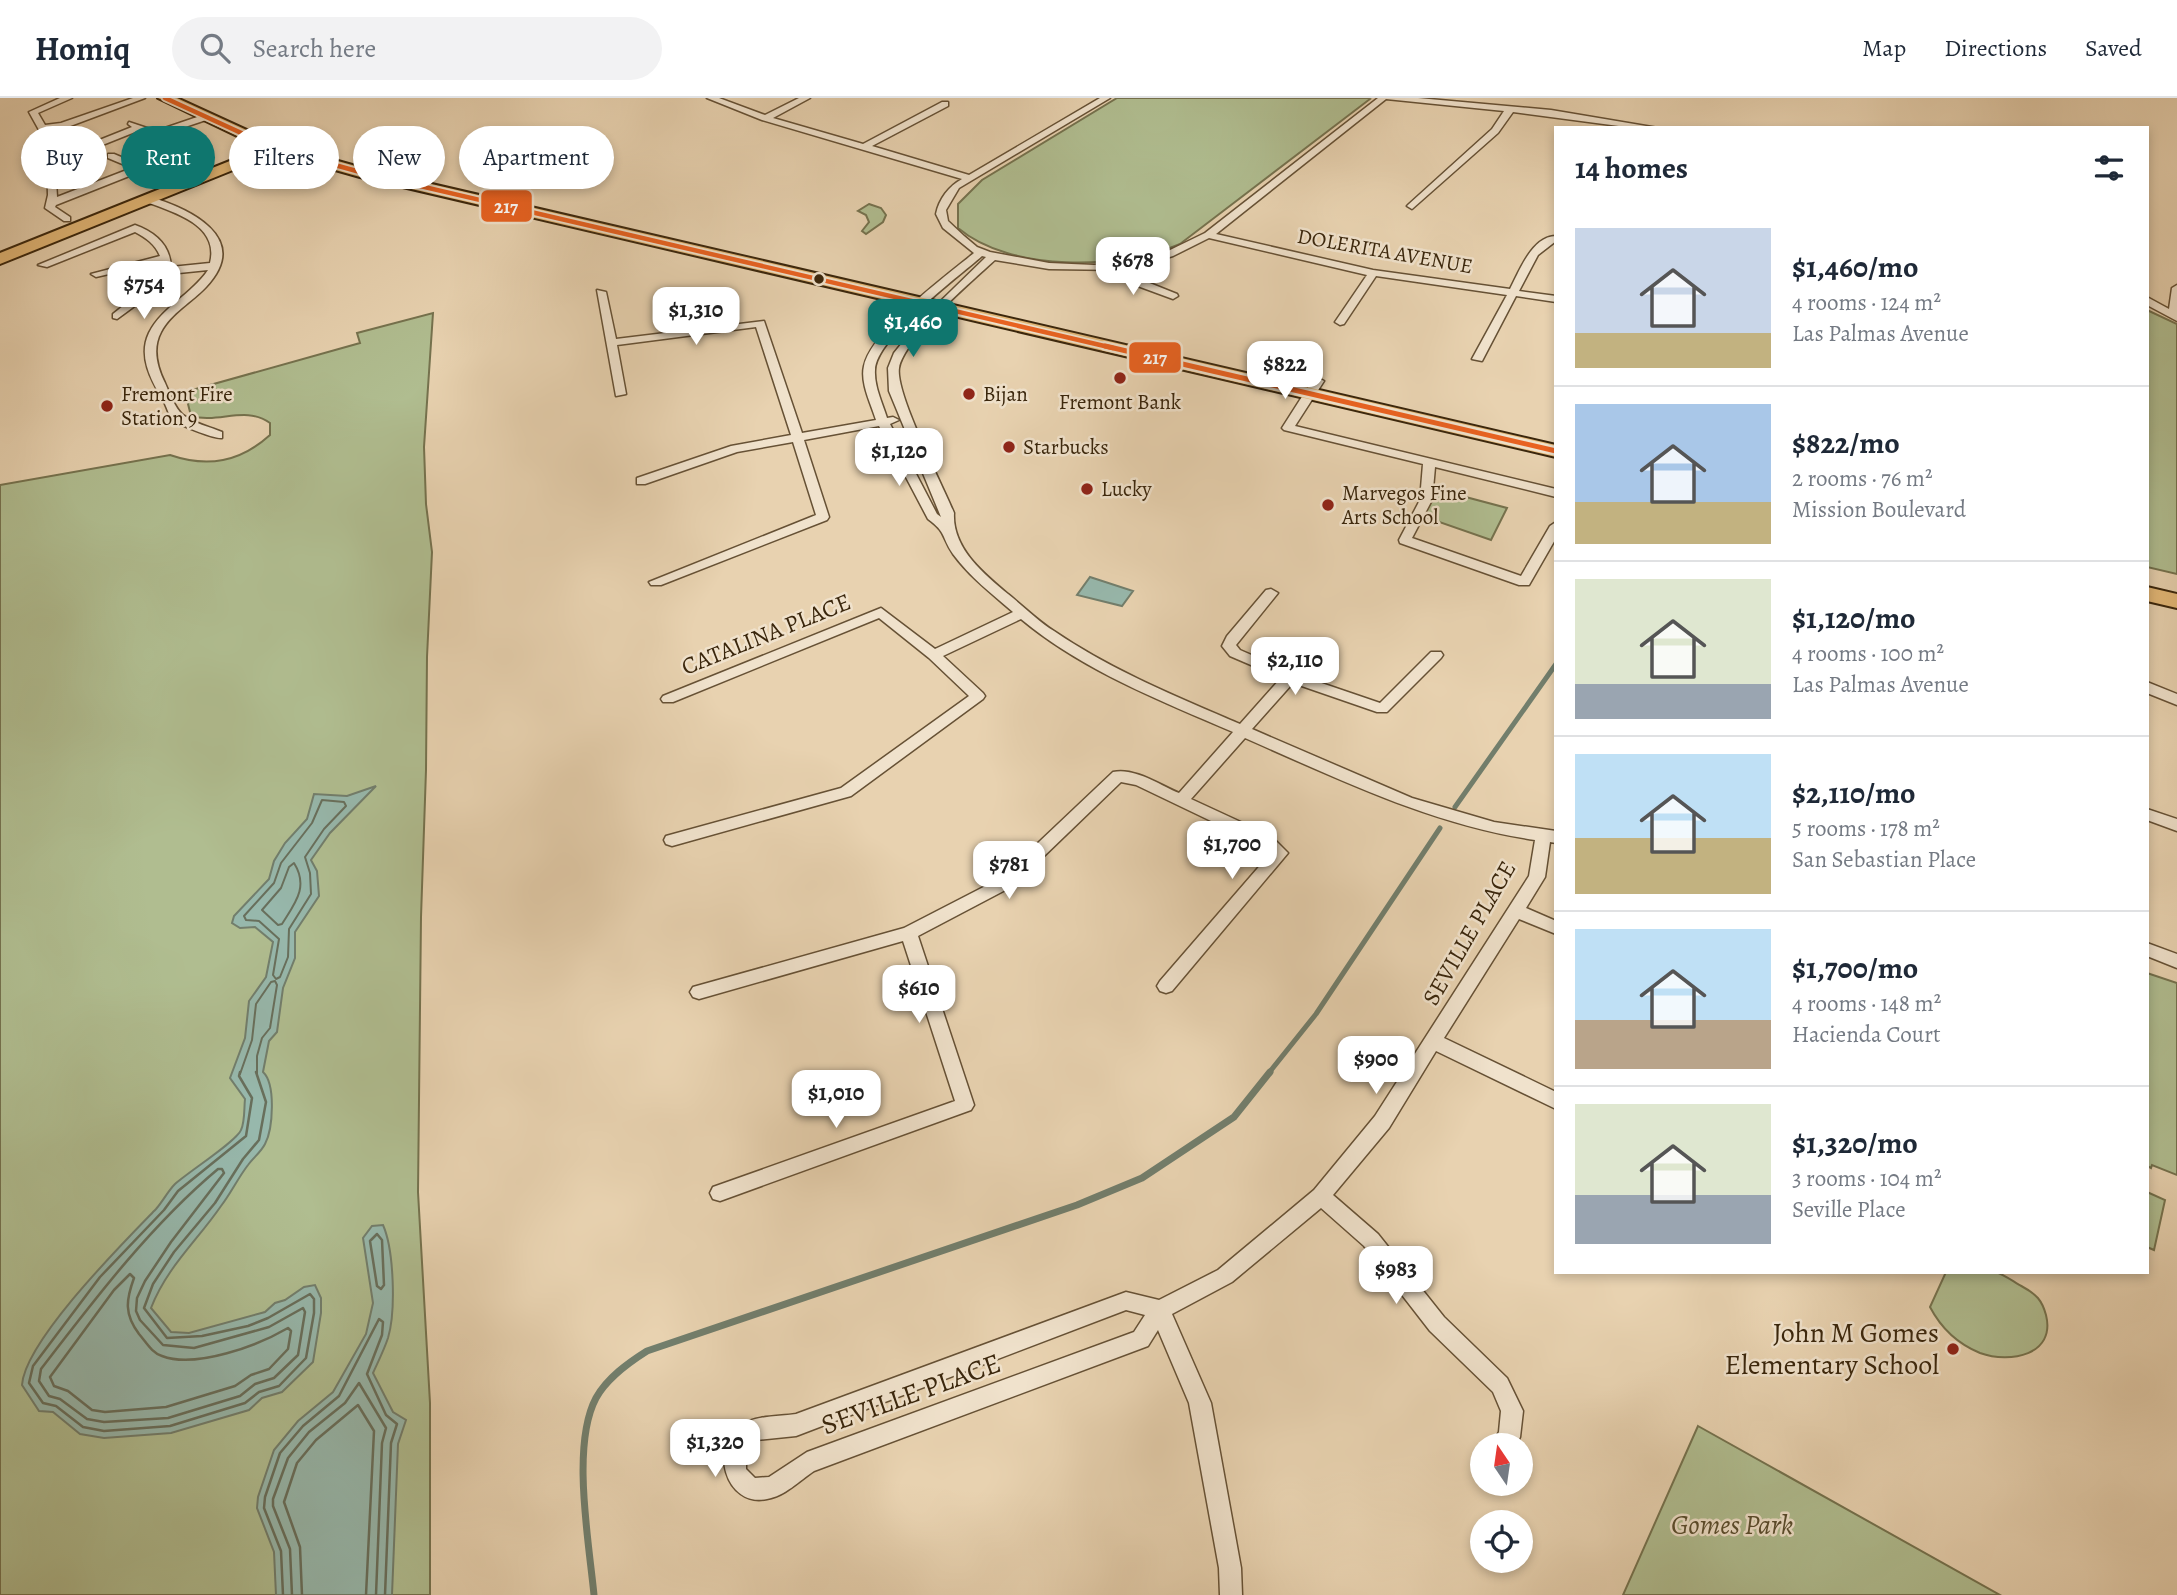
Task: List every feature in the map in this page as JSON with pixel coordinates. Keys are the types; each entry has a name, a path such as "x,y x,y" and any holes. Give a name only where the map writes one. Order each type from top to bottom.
{"main road":[{"path":"165,98 229,129"},
{"path":"192,98 214,110 256,126"},
{"path":"0,246 229,153"},
{"path":"339,153 430,179 937,300 1314,387 1554,437"},
{"path":"147,199 146,195 152,190 213,164 229,154"},
{"path":"0,259 229,162"},
{"path":"339,166 937,300"},
{"path":"28,234 74,222 128,201 147,199"},
{"path":"1314,387 1554,450"},
{"path":"2149,579 2177,586"},
{"path":"2149,594 2177,601"}],"street":[{"path":"68,98 33,112 42,128 62,126 133,99"},
{"path":"711,98 765,118 970,178"},
{"path":"765,118 806,98"},
{"path":"1106,98 956,186 945,200 941,216 944,223 981,252 993,256 1056,265 1126,266 1181,250 1208,235 1383,98"},
{"path":"1390,98 1634,126"},
{"path":"864,147 945,104"},
{"path":"1412,206 1495,131 1508,111"},
{"path":"179,126 203,118"},
{"path":"125,121 138,126"},
{"path":"67,219 50,208 50,163 56,158 121,134"},
{"path":"111,156 121,160"},
{"path":"51,203 121,177"},
{"path":"147,199 187,215 207,229 217,246 214,266 197,290 167,316 158,328 150,348 153,366 177,417 218,435"},
{"path":"43,265 135,228 153,237 167,257 166,271 147,292 117,316"},
{"name":"DOLERITA AVENUE","path":"1208,235 1374,273 1554,299"},
{"path":"1478,359 1534,253 1553,238"},
{"path":"947,527 948,513 906,418 892,376 894,363 907,341 937,300 981,252"},
{"path":"993,256 889,334 871,359 870,383 883,422 932,516 947,527 968,565 1048,634 1095,663 1142,687 1407,802 1494,828 1549,837"},
{"path":"96,274 167,257"},
{"path":"166,271 214,266"},
{"path":"1126,266 1128,276 1135,282 1173,296"},
{"path":"1340,322 1374,273"},
{"path":"2149,301 2175,317 2177,288"},
{"path":"601,292 620,394"},
{"path":"611,343 760,323 799,436 823,517 656,582"},
{"path":"1314,387 1288,428 1554,493"},
{"path":"641,481 735,449 906,418"},
{"path":"1429,463 1426,500 1405,540 1524,582 1554,530"},
{"path":"1271,593 1229,646 1235,653 1290,677 1382,709 1436,655"},
{"name":"CATALINA PLACE","path":"668,699 881,612 934,655"},
{"path":"672,840 846,792 978,696 934,655 1022,613"},
{"path":"1181,801 1290,677"},
{"path":"2149,688 2177,700"},
{"path":"699,992 909,933 1007,882 1118,776 1140,782 1265,840 1280,853 1166,986"},
{"path":"2149,815 2177,824"},
{"name":"SEVILLE PLACE","path":"1160,1310 1126,1301 796,1425 761,1428 747,1434 737,1444 733,1458 734,1470 749,1488 763,1489 776,1485 807,1462 1142,1339 1160,1310 1225,1276 1321,1196 1382,1122 1537,877 1549,837"},
{"path":"1517,911 1554,927"},
{"path":"720,1193 965,1105 909,933"},
{"path":"2149,950 2177,961"},
{"path":"1435,1042 1554,1100"},
{"path":"1321,1196 1371,1240 1437,1324 1500,1385 1511,1411 1509,1433"},
{"path":"1160,1310 1200,1403 1230,1568 1231,1595"}],"green space":[{"path":"1117,98 1370,99 1180,244 1155,253 1097,262 1035,259 1006,253 980,242 958,228 958,204 982,180"},
{"path":"869,204 881,208 886,215 883,222 866,234 862,231 869,222 866,215 858,211"},
{"path":"2149,311 2177,324 2177,574 2149,567"},
{"path":"433,313 424,447 426,504 432,552 421,917 418,1192 430,1403 430,1595 0,1595 0,485 170,455 210,462 235,457 270,435 270,423 251,415 212,418 191,416 185,392 360,343 357,333"},
{"path":"1428,487 1507,508 1491,540 1419,515"},
{"path":"2149,974 2177,983 2177,1175 2152,1165 2151,1168"},
{"path":"2149,1193 2165,1200 2154,1250 2149,1248"},
{"path":"1945,1274 1999,1274 2038,1298 2046,1315 2047,1329 2037,1348 2028,1353 1992,1356 1980,1353 1957,1340 1939,1322 1930,1307"},
{"name":"Gomes Park","path":"1698,1426 2000,1595 1623,1595"}],"water":[{"path":"1090,577 1133,591 1122,606 1077,595"},
{"path":"376,786 330,833 311,860 317,871 319,896 295,932 295,958 283,988 277,1032 269,1041 263,1072 270,1086 272,1107 265,1144 174,1267 151,1308 171,1332 189,1333 265,1312 275,1303 285,1300 304,1287 315,1285 321,1298 321,1313 313,1362 282,1392 262,1398 249,1410 171,1433 104,1438 80,1434 53,1412 39,1411 22,1385 27,1366 57,1319 78,1293 156,1209 172,1187 238,1135 244,1119 245,1099 230,1078 245,1038 249,1001 266,977 273,942 255,927 240,928 232,923 234,916 269,879 274,861 285,843 307,819 314,794 347,796"},
{"path":"383,1225 392,1265 392,1312 388,1338 373,1373 393,1412 406,1420 398,1444 392,1595 276,1595 274,1552 257,1508 258,1497 274,1450 298,1421 333,1392 366,1334 373,1303 363,1238 372,1226"}],"waterway":[{"path":"1455,807 1554,667"},
{"path":"1268,1074 1316,1014 1440,828"},
{"path":"594,1595 584,1494 584,1441 596,1398 625,1366 647,1351 1077,1205 1142,1178 1234,1117 1270,1072"}],"transit line":[{"name":"217","path":"165,98 274,148 360,172 1554,451"}],"place":[{"name":"Fremont Bank","path":"1120,378"},
{"name":"Bijan","path":"969,394"},
{"name":"Fremont Fire Station 9","path":"107,406"},
{"name":"Starbucks","path":"1009,447"},
{"name":"Lucky","path":"1087,489"},
{"name":"Marvegos Fine Arts School","path":"1328,505"},
{"name":"John M Gomes Elementary School","path":"1953,1349"}]}
